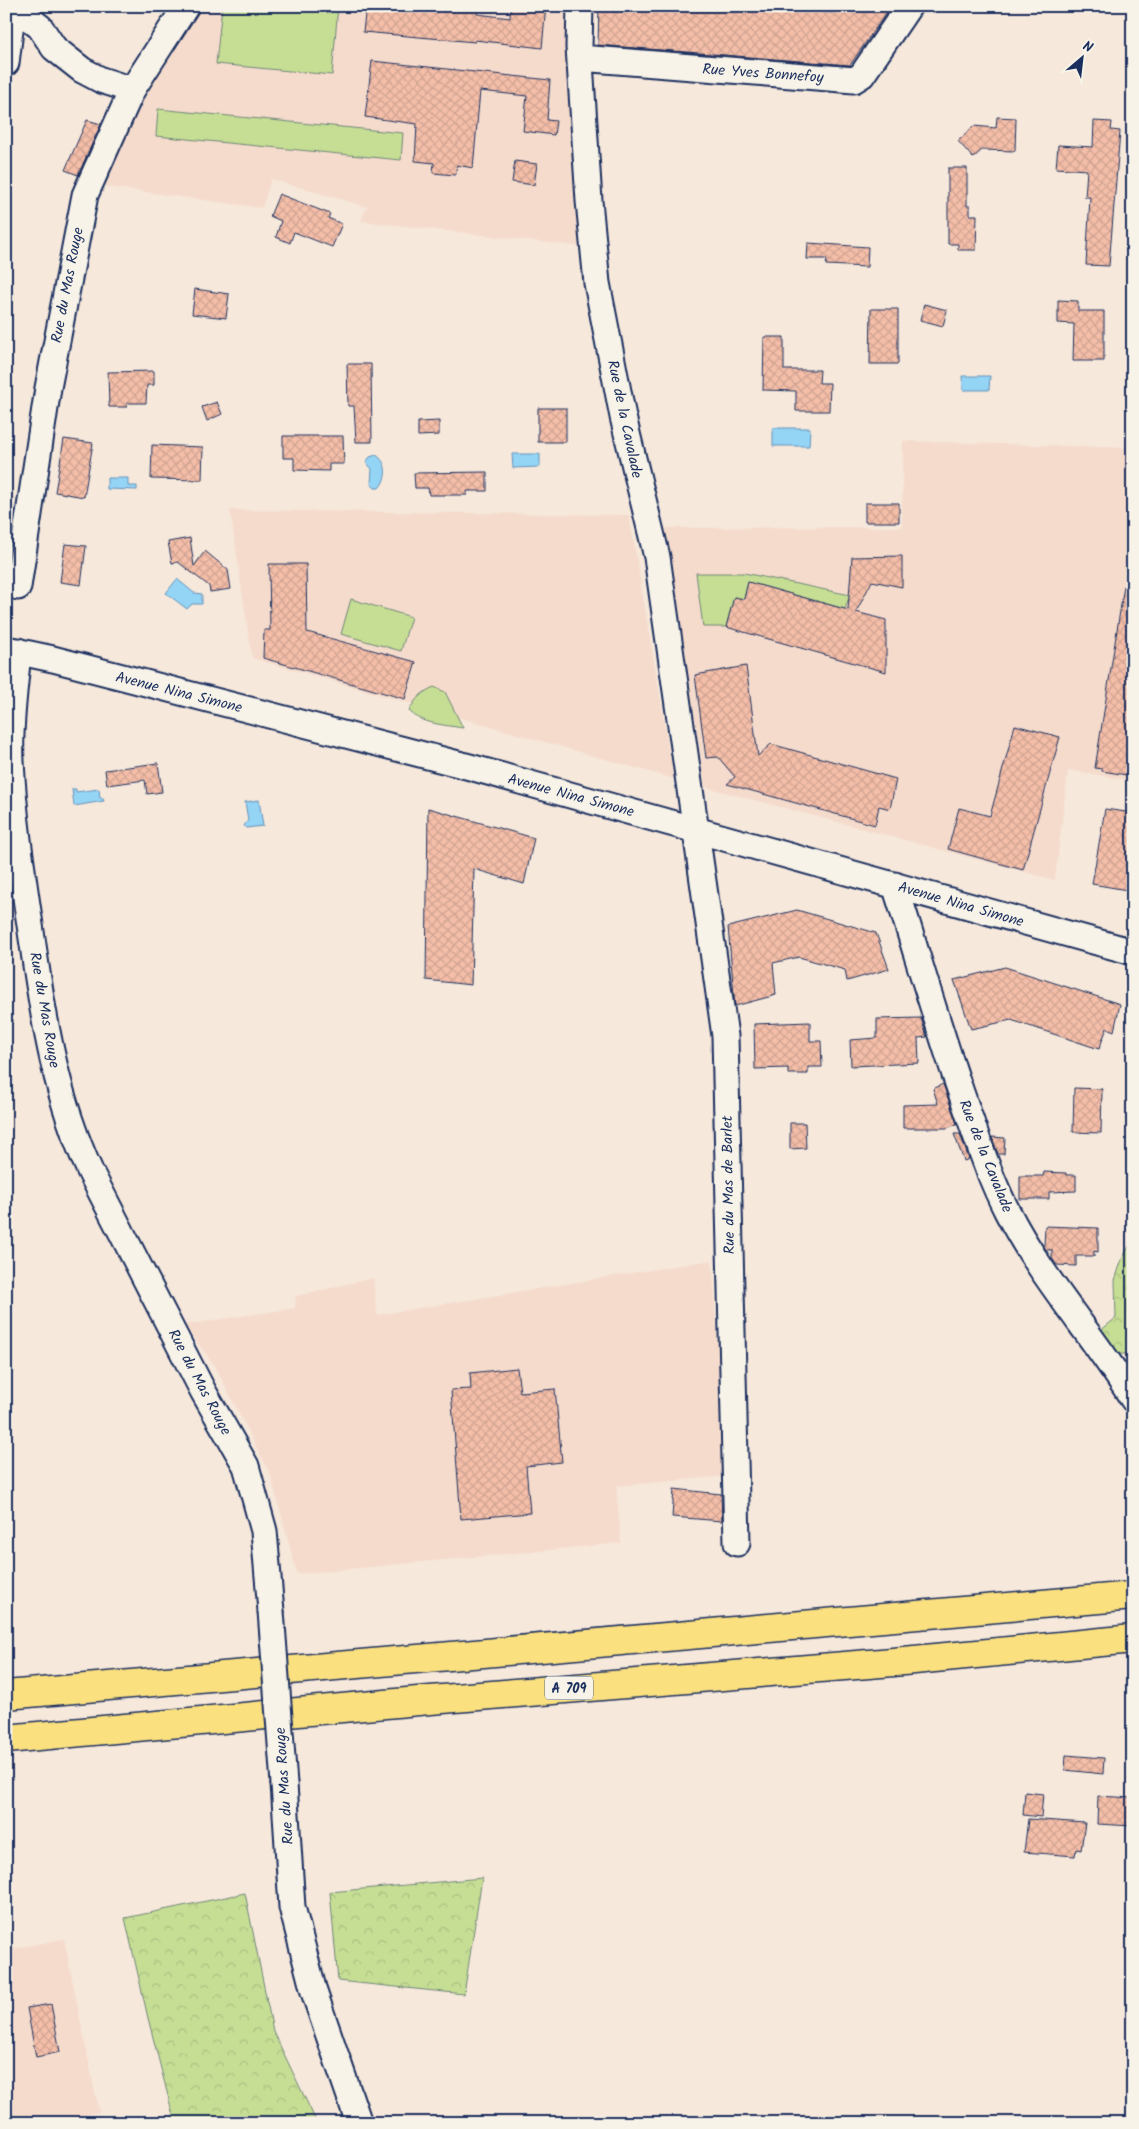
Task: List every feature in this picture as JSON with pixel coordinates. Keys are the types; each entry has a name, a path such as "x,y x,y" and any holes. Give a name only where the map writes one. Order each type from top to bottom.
{"highway":[{"path":"6,1694 1133,1596"},
{"name":"A 709","path":"6,1739 418,1701 893,1662 1133,1639"}],"street":[{"path":"13,6 40,27 54,48 82,70 101,80 132,90"},
{"path":"6,63 13,6"},
{"name":"Rue du Mas Rouge","path":"18,588 46,398 85,195 132,90 186,6"},
{"name":"Rue de la Cavalade","path":"580,6 580,58 589,201 597,283 623,417 657,557 696,830"},
{"name":"Rue Yves Bonnefoy","path":"580,58 854,80 862,75 909,6"},
{"name":"Rue du Mas Rouge","path":"12,650 11,760 20,857 43,1018 58,1082 77,1143 90,1171 199,1383 246,1466 264,1531 292,1907 314,1992 358,2123"},
{"name":"Avenue Nina Simone","path":"12,650 373,742 1133,952"},
{"name":"Rue du Mas de Barlet","path":"696,830 725,1036 737,1542"},
{"name":"Rue de la Cavalade","path":"895,885 944,1043 987,1166 1006,1210 1045,1274 1116,1371 1133,1399"}],"shaded area":[{"path":"198,6 569,6 584,247 361,221 367,207 271,179 262,208 102,186 135,98"},
{"path":"903,441 1133,448 1133,781 1068,770 1055,880 705,787 680,632 658,528 902,527"},
{"path":"230,510 629,515 674,779 252,658"},
{"path":"712,1260 727,1476 616,1486 621,1543 297,1574 271,1476 215,1366 184,1325 295,1308 296,1296 373,1278 377,1315"},
{"path":"64,1939 99,2112 44,2123 6,2123 6,1950"}],"green space":[{"path":"222,6 338,6 332,75 216,64"},
{"path":"158,109 403,133 401,160 156,136"},
{"path":"696,573 744,573 850,595 845,609 748,582 744,599 734,597 726,627 703,627"},
{"path":"351,599 411,617 401,651 341,634"},
{"path":"434,687 445,692 463,728 441,725 420,719 409,711 419,696"},
{"path":"1131,1243 1133,1243 1133,1354 1116,1354 1100,1331 1116,1318 1115,1280 1122,1259"},
{"path":"482,1878 464,1994 338,1981 330,1892"},
{"path":"245,1893 273,2031 317,2123 175,2123 125,1918"}],"water":[{"path":"962,376 990,376 989,390 963,390"},
{"path":"773,428 810,428 809,446 773,446"},
{"path":"512,454 540,454 540,467 513,468"},
{"path":"376,455 385,466 384,480 379,488 375,488 371,484 372,469 366,462 370,457"},
{"path":"107,478 128,478 128,486 137,486 137,490 107,489"},
{"path":"177,579 194,593 202,594 202,604 192,604 187,609 166,593"},
{"path":"72,789 76,789 76,792 99,789 100,798 103,798 104,801 74,806"},
{"path":"259,800 263,826 246,828 244,826 248,820 245,802"}],"building":[{"path":"366,6 478,7 477,14 510,18 511,6 546,6 542,48 475,40 475,42 363,32"},
{"path":"599,6 750,6 833,13 838,6 891,6 850,65 598,45"},
{"path":"372,61 550,80 547,120 556,121 554,135 523,131 527,96 480,91 473,168 457,165 455,175 433,173 434,163 415,161 417,124 365,117"},
{"path":"997,117 1016,118 1015,151 982,150 973,158 958,141 974,126 996,128"},
{"path":"87,120 101,124 78,175 65,170"},
{"path":"1094,121 1112,122 1111,130 1120,131 1109,266 1086,265 1090,197 1085,197 1087,170 1056,168 1058,145 1093,147"},
{"path":"515,161 537,164 534,185 512,182"},
{"path":"948,168 967,168 967,206 970,206 970,215 977,215 976,250 958,250 958,244 948,244"},
{"path":"279,194 330,214 328,218 342,224 332,247 294,232 290,243 276,237 281,221 270,216"},
{"path":"808,243 868,247 867,267 826,265 827,259 807,259"},
{"path":"195,289 229,294 226,318 192,314"},
{"path":"1058,300 1078,301 1078,311 1104,311 1104,361 1073,361 1074,324 1058,323"},
{"path":"924,304 947,310 943,326 920,320"},
{"path":"871,309 898,309 898,364 870,364"},
{"path":"764,337 784,337 784,370 820,370 819,383 830,383 829,411 796,411 796,391 763,390"},
{"path":"347,364 371,364 372,442 356,442 354,406 348,406"},
{"path":"154,371 154,385 147,385 146,403 127,403 127,407 109,407 108,372"},
{"path":"217,402 222,414 207,421 202,407"},
{"path":"538,408 566,408 566,442 538,442"},
{"path":"439,421 439,435 418,436 418,422"},
{"path":"283,436 343,436 344,464 329,464 329,471 294,470 294,458 283,458"},
{"path":"64,439 93,443 84,497 55,492"},
{"path":"152,445 203,447 202,480 151,479"},
{"path":"487,472 487,491 467,491 467,495 429,495 428,488 415,488 414,473"},
{"path":"865,503 899,503 899,522 865,522"},
{"path":"190,538 194,566 205,551 228,570 231,589 210,592 209,586 178,562 172,563 168,542"},
{"path":"65,544 86,546 81,585 60,582"},
{"path":"902,556 902,587 872,581 856,612 886,620 886,672 726,627 734,597 744,599 748,582 848,610 852,557"},
{"path":"269,564 306,564 307,632 416,662 405,699 263,658 264,630 270,630"},
{"path":"1124,586 1133,587 1133,776 1095,768"},
{"path":"746,666 758,756 771,744 896,779 890,809 879,806 875,825 727,784 735,777 718,757 706,758 695,675"},
{"path":"1015,725 1060,737 1023,870 948,849 959,808 990,816"},
{"path":"158,763 162,792 147,794 145,780 107,785 105,770"},
{"path":"428,808 534,838 524,884 474,869 471,985 426,980"},
{"path":"1105,809 1133,813 1133,891 1092,884"},
{"path":"797,910 876,933 889,969 847,981 845,970 799,957 773,963 776,995 735,1006 728,927"},
{"path":"1005,967 1120,1004 1114,1031 1107,1028 1099,1049 1011,1020 971,1029 954,980"},
{"path":"921,1018 927,1037 918,1038 919,1063 851,1066 850,1040 877,1038 877,1019"},
{"path":"810,1022 810,1041 821,1041 822,1067 808,1067 808,1074 788,1074 788,1068 755,1069 754,1024"},
{"path":"943,1084 957,1124 947,1128 903,1128 903,1105 938,1104 933,1089"},
{"path":"1074,1088 1102,1089 1101,1133 1073,1132"},
{"path":"790,1123 805,1123 806,1148 790,1149"},
{"path":"954,1134 960,1134 969,1159 964,1161"},
{"path":"992,1137 1005,1138 1004,1154 998,1154"},
{"path":"1044,1172 1076,1175 1076,1191 1049,1192 1049,1199 1020,1199 1020,1176 1043,1176"},
{"path":"1045,1226 1098,1228 1098,1252 1094,1251 1094,1256 1076,1256 1076,1266 1057,1265 1052,1258 1052,1250 1046,1250 1044,1246"},
{"path":"517,1368 520,1392 555,1389 562,1462 526,1466 530,1513 461,1519 451,1390 471,1389 470,1373"},
{"path":"674,1489 721,1494 722,1521 672,1517"},
{"path":"1066,1755 1104,1758 1103,1774 1065,1770"},
{"path":"1025,1792 1043,1794 1041,1817 1023,1815"},
{"path":"1098,1796 1133,1798 1133,1826 1097,1824"},
{"path":"1028,1819 1085,1823 1081,1850 1076,1849 1075,1856 1024,1852"},
{"path":"51,2004 60,2052 36,2057 27,2008"}]}
